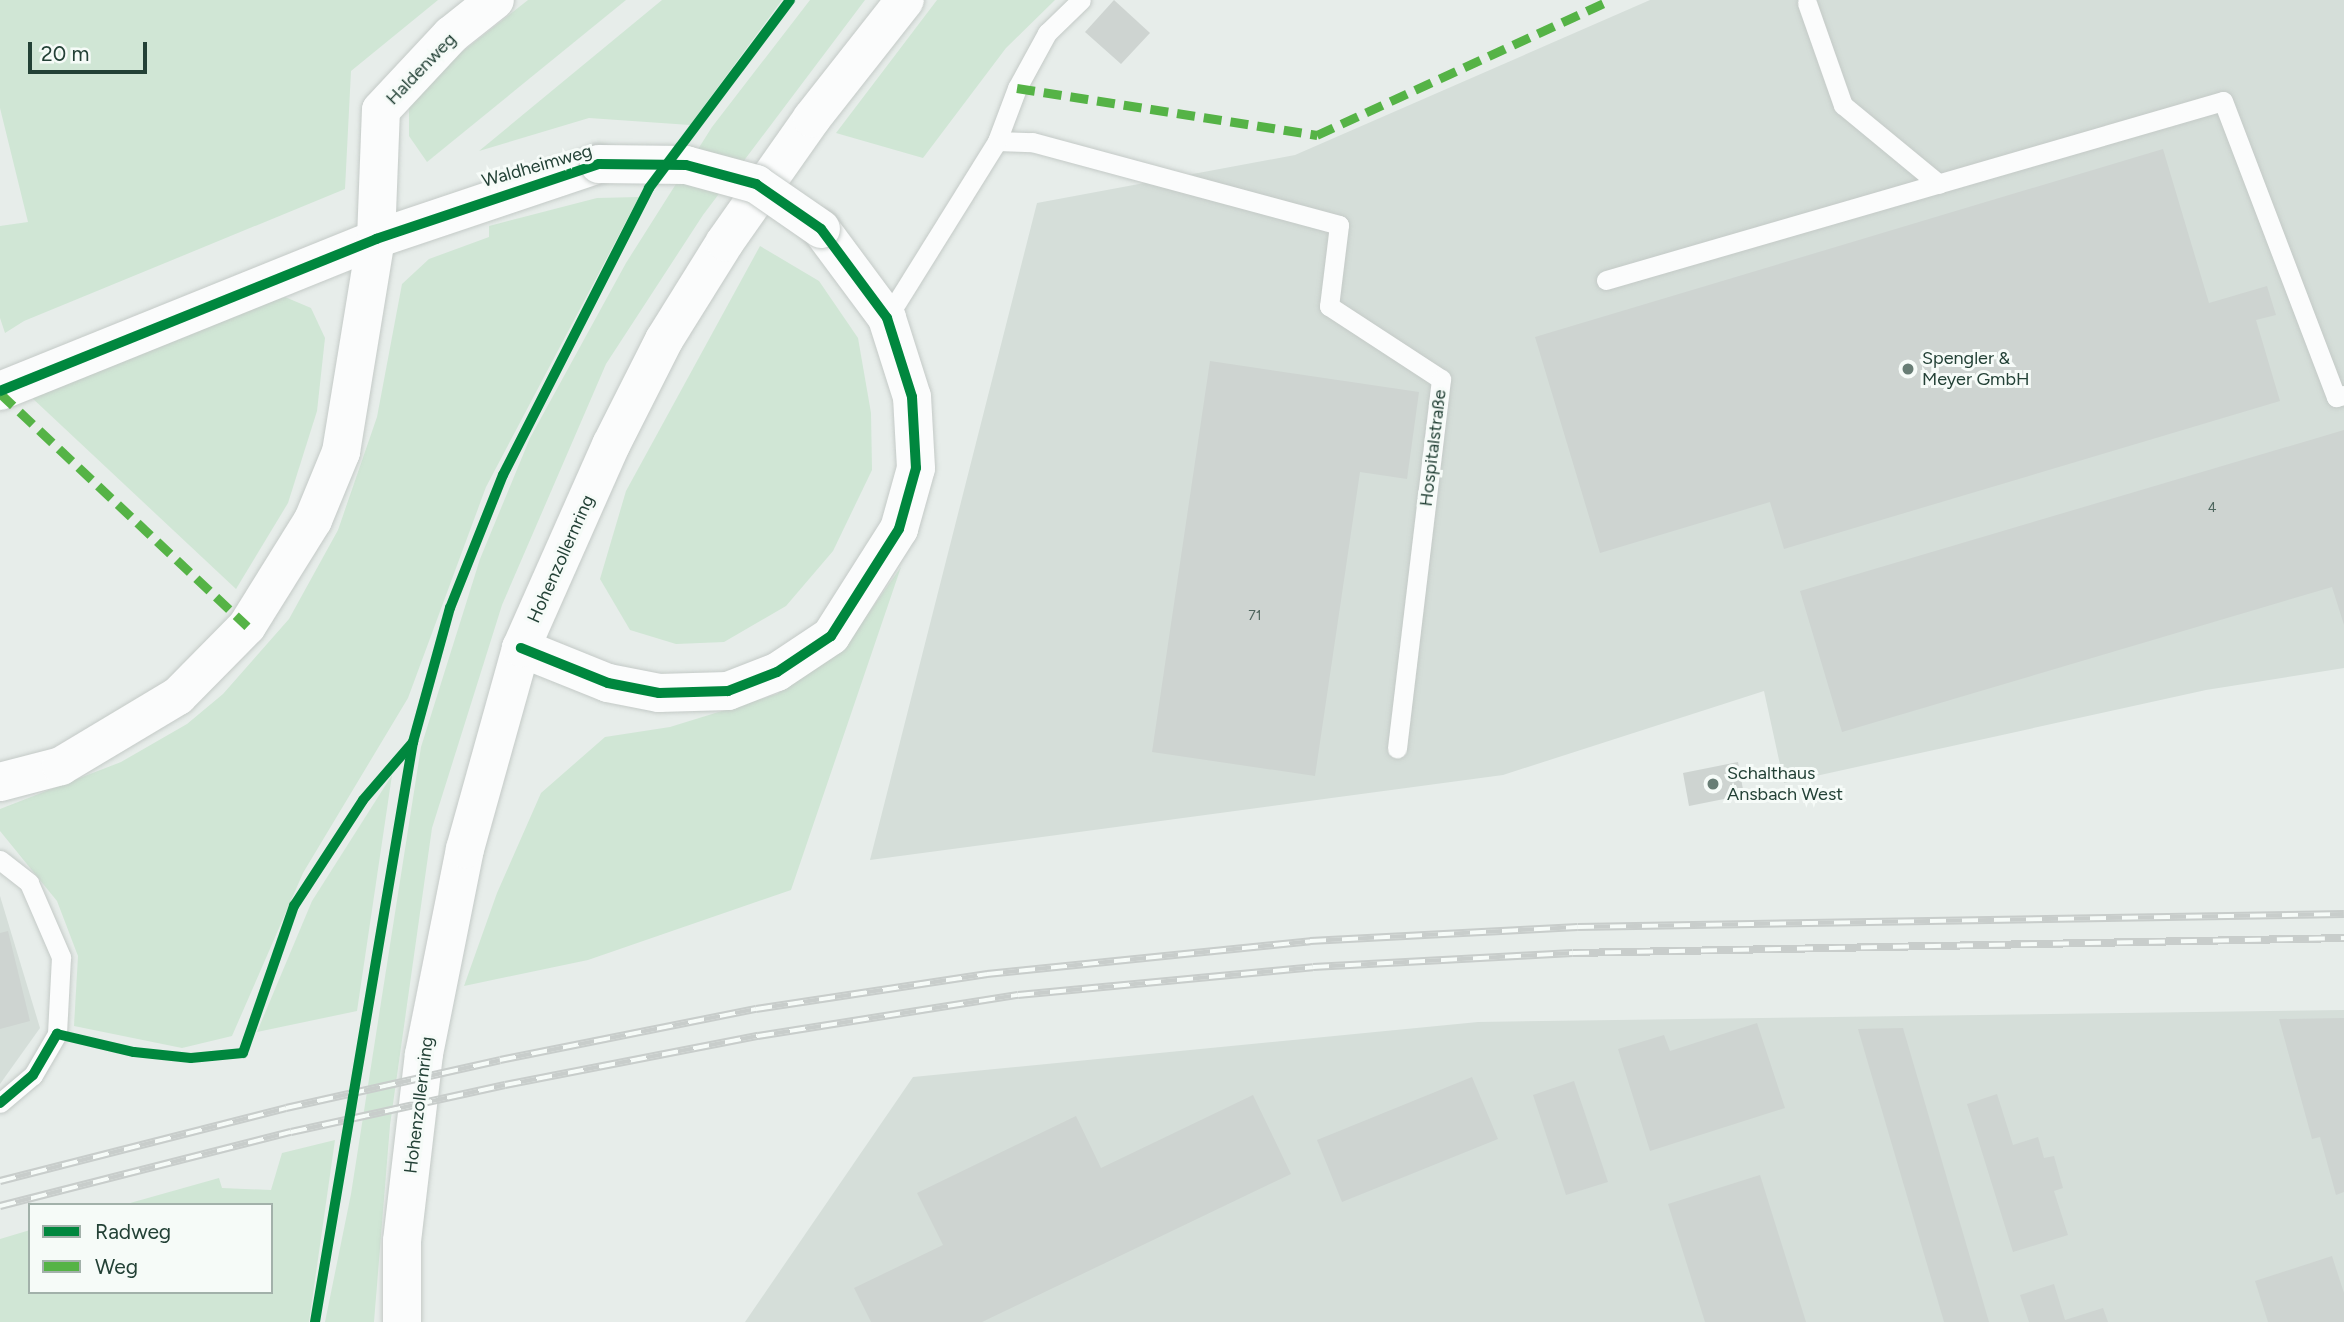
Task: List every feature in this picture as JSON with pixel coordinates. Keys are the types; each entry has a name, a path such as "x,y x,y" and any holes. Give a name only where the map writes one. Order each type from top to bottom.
{"street":[{"name":"Haldenweg","path":"0,782 61,766 178,696 247,626 313,520 341,452 376,239 381,110 451,35 495,0"},
{"name":"Hohenzollernring","path":"402,1322 402,1241 424,1054 465,849 521,648 611,445 664,340 725,242 812,118 905,0"},
{"name":"Waldheimweg","path":"0,391 376,239 599,164 686,164 756,184 821,229 887,318 912,397 916,467 900,529 831,636 778,672 728,691 659,693 608,683 521,648"}],"lane":[{"path":"887,318 997,141 1017,88 1047,33 1081,0"},
{"path":"1807,4 1843,104 1939,184"},
{"path":"1606,280 2223,101 2336,397 2344,395"},
{"name":"Hospitalstraße","path":"997,141 1032,142 1339,225 1329,306 1441,379 1397,748"},
{"path":"0,860 29,883 61,957 57,1034 33,1075 0,1103"}],"shaded area":[{"path":"1650,0 2344,0 2344,668 2206,690 1784,783 1764,691 1503,775 870,860 1037,203 1295,155"},
{"path":"0,896 40,1028 0,1084"},
{"path":"2344,1010 2344,1322 745,1322 913,1077 1478,1022"}],"green space":[{"path":"0,0 438,0 351,71 345,189 24,321 5,333 0,318 0,226 28,222 0,108"},
{"path":"528,0 626,0 427,162 409,136 409,105 439,70"},
{"path":"662,0 782,0 690,125 589,118 479,151"},
{"path":"810,0 865,0 703,215 606,364 502,605 432,828 390,1125 374,1322 325,1322 351,1194 421,747 480,559 530,438 626,263 712,127"},
{"path":"937,0 1055,0 1006,48 923,158 836,133"},
{"path":"639,197 486,487 408,698 303,873 232,1036 182,1048 74,1026 78,956 57,901 0,831 0,809 121,762 187,724 223,694 289,619 338,530 377,417 402,284 429,259 489,237 489,226 597,198"},
{"path":"760,246 819,281 858,338 871,413 872,470 833,551 786,606 724,642 676,644 630,630 600,579 626,491"},
{"path":"285,297 311,308 325,338 317,411 288,503 236,589 30,396 260,303"},
{"path":"901,567 791,890 588,960 464,986 497,893 541,793 605,737 670,727 777,694 848,642"},
{"path":"392,775 357,1011 257,1032 312,901"},
{"path":"335,1140 309,1322 0,1322 0,1239 28,1231 28,1294 273,1294 273,1203 130,1203 219,1178 222,1188 271,1190 282,1153"}],"building":[{"path":"1114,0 1150,33 1121,64 1085,32"},
{"name":"Spengler & Meyer GmbH","path":"2163,149 2209,303 2267,286 2276,315 2256,320 2280,401 1784,549 1770,502 1600,553 1535,337"},
{"path":"1210,361 1419,392 1407,479 1360,472 1315,776 1152,752"},
{"path":"2344,430 2344,625 2332,587 1842,732 1800,591"},
{"name":"Schalthaus Ansbach West","path":"1738,762 1744,795 1689,806 1683,773"},
{"path":"8,931 30,1021 0,1029 0,933"},
{"path":"2344,1018 2344,1192 2336,1195 2320,1137 2312,1139 2279,1019"},
{"path":"1757,1023 1785,1108 1650,1151 1618,1049 1664,1035 1670,1051"},
{"path":"1903,1028 1989,1322 1944,1322 1858,1029"},
{"path":"1472,1077 1498,1139 1342,1202 1317,1140"},
{"path":"1574,1081 1608,1182 1566,1195 1533,1095"},
{"path":"1997,1094 2013,1145 2038,1137 2044,1158 2054,1156 2063,1188 2054,1191 2068,1235 2013,1252 1967,1104"},
{"path":"1253,1095 1291,1174 982,1322 871,1322 854,1288 943,1245 917,1193 1076,1116 1101,1168"},
{"path":"1760,1175 1806,1322 1705,1322 1668,1204"},
{"path":"2332,1256 2344,1293 2344,1322 2268,1322 2255,1281"},
{"path":"2054,1284 2065,1320 2103,1308 2108,1322 2029,1322 2020,1295"}],"railway":[{"path":"0,1181 286,1108 500,1060 756,1009 987,974 1310,941 1578,927 2344,914"},
{"path":"0,1206 291,1132 505,1085 758,1036 1018,995 1313,967 1573,953 2344,938"}],"marked path":[{"path":"1017,88 1317,135 1611,0"},
{"path":"0,393 247,626"}],"cycle path":[{"path":"315,1322 413,742 450,608 503,475 649,188 790,0"},
{"path":"0,391 376,239 599,164 686,165 756,184 821,229 887,318 912,397 916,468 899,529 831,636 777,672 728,691 659,693 608,683 521,648"},
{"path":"0,1103 33,1075 57,1034 134,1052 191,1058 243,1053 294,906 363,800 413,742"}],"place":[{"name":"Spengler & Meyer GmbH","path":"1908,369"},
{"name":"Schalthaus Ansbach West","path":"1713,784"}]}
